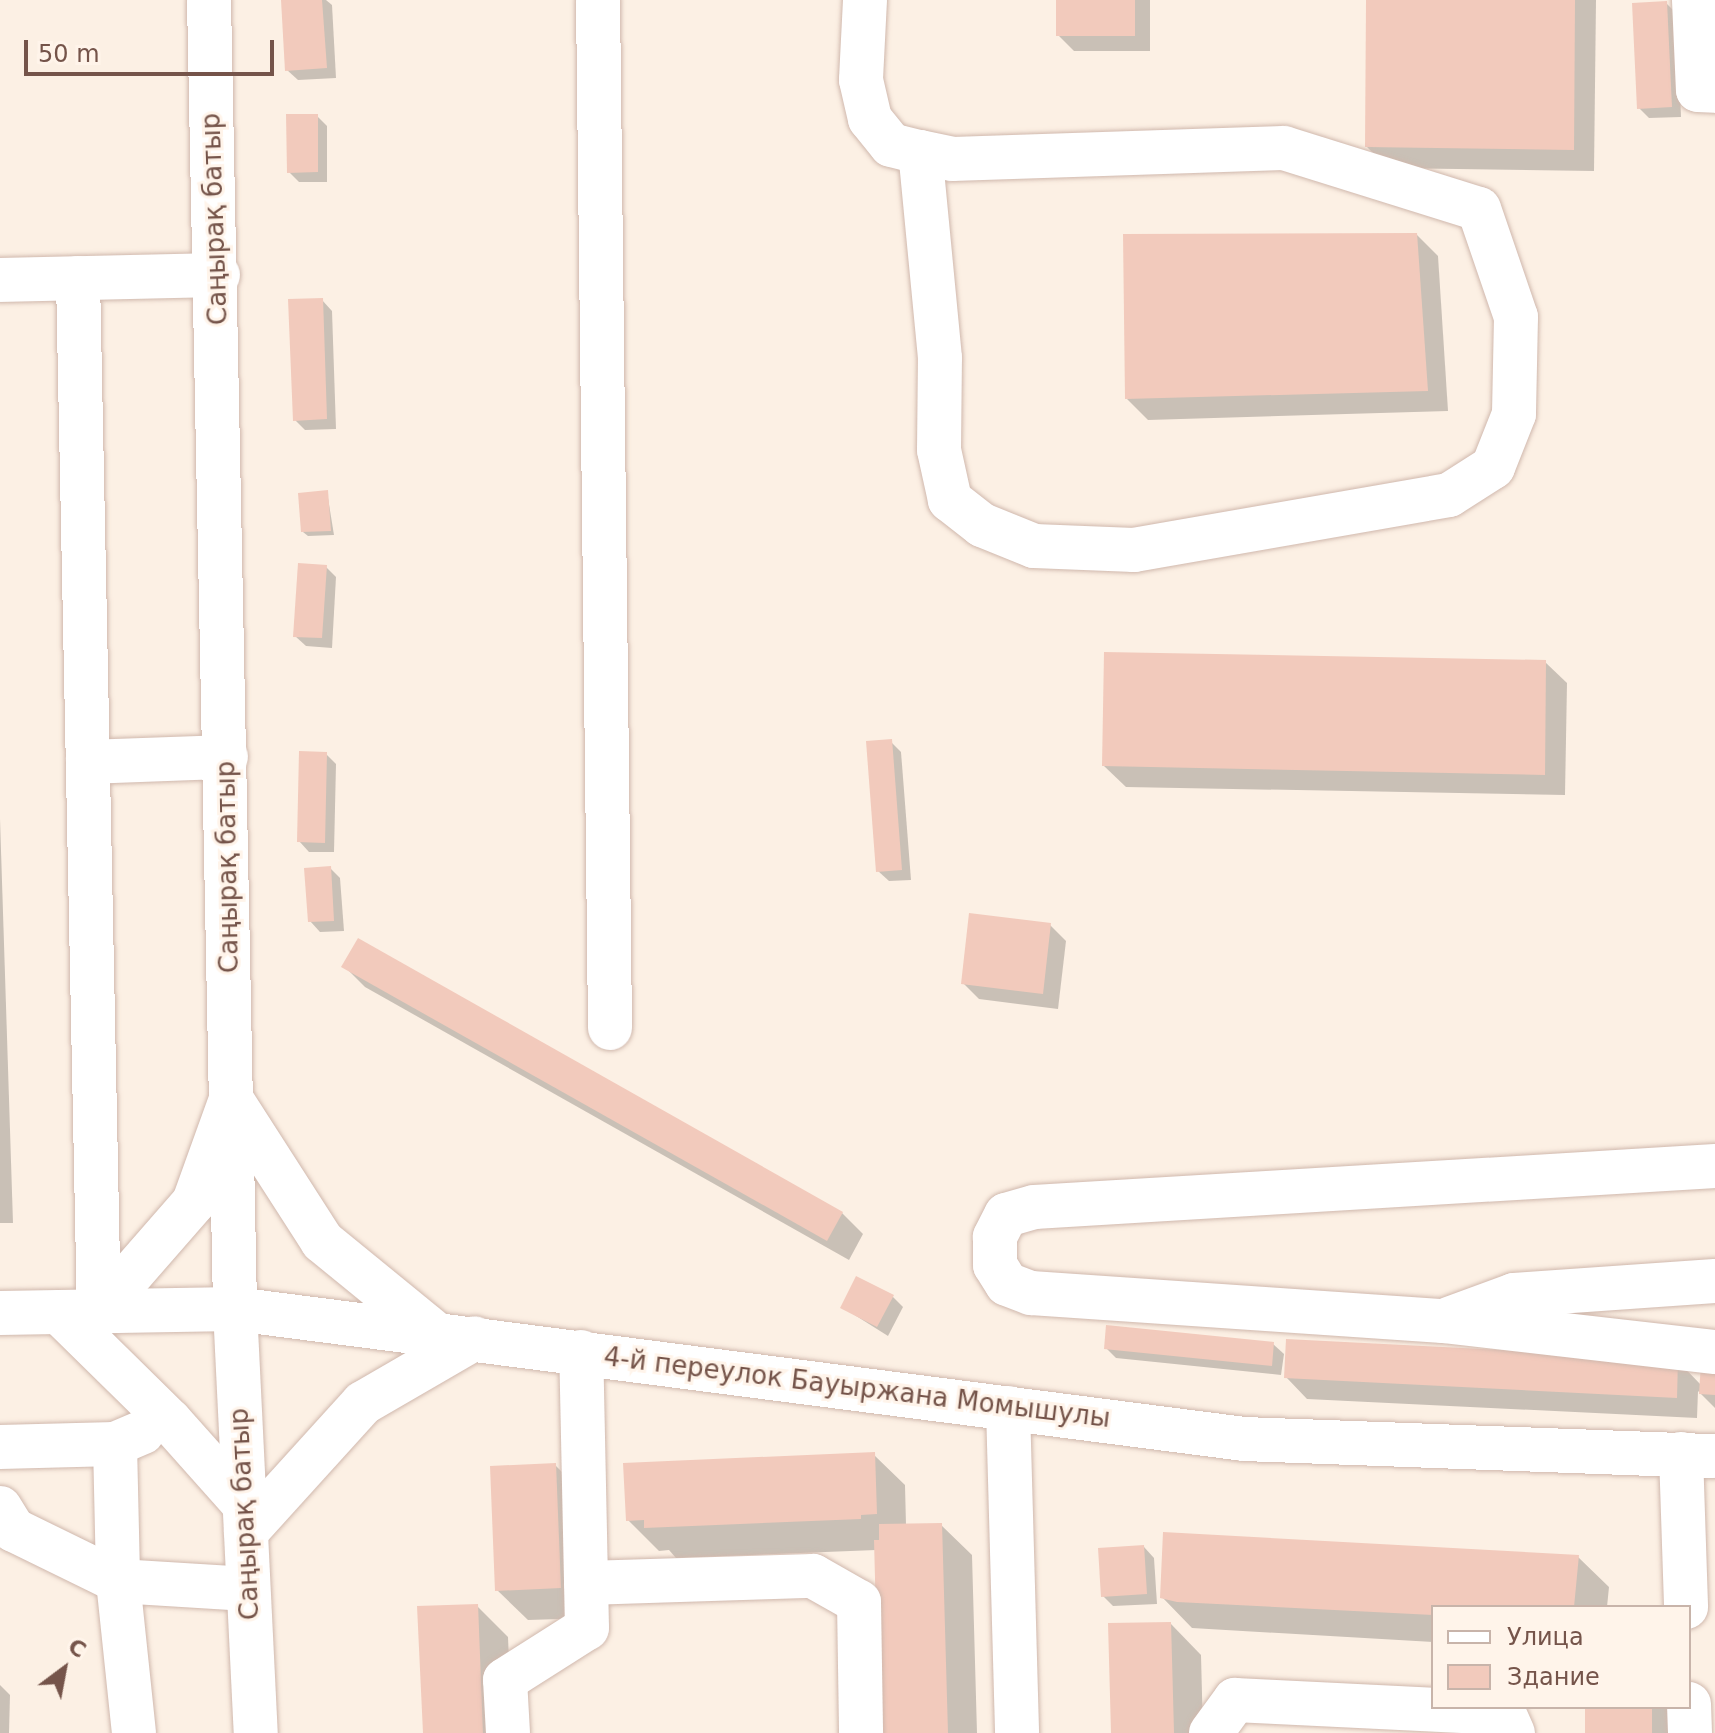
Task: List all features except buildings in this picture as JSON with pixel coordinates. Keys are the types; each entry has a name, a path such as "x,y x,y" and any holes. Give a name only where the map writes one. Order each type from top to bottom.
{"street":[{"name":"Саңырақ батыр","path":"209,0 218,275 235,1309 256,1733"},
{"path":"598,0 610,1028"},
{"path":"865,0 861,80 870,119 891,145 952,159 1284,148 1479,209 1516,317 1514,414 1493,467 1449,495 1134,550 1034,546 982,525 950,500 939,450 940,358 920,152"},
{"path":"1694,0 1698,90 1715,91"},
{"path":"0,280 218,275"},
{"path":"78,278 88,762 79,1312 170,1421 245,1518 363,1403 455,1335 322,1241 231,1099"},
{"path":"88,762 226,757"},
{"path":"79,1312 194,1202 231,1099"},
{"path":"1715,1166 1034,1207 1006,1215 995,1237 995,1265 1007,1284 1031,1293 1443,1321 1715,1352"},
{"path":"1443,1321 1514,1295 1715,1281"},
{"name":"4-й переулок Бауыржана Момышулы","path":"0,1313 235,1309 1244,1439 1698,1455"},
{"path":"508,1733 505,1680 587,1628 581,1352"},
{"path":"1008,1408 1017,1733"},
{"path":"0,1447 115,1444 170,1421"},
{"path":"115,1444 118,1581 134,1733"},
{"path":"1686,1605 1698,1455"},
{"path":"0,1508 14,1530 118,1581 248,1589"},
{"path":"586,1583 813,1576 859,1602 861,1733"},
{"path":"1211,1733 1235,1700 1504,1713 1513,1733"},
{"path":"1689,1709 1690,1733"}]}
